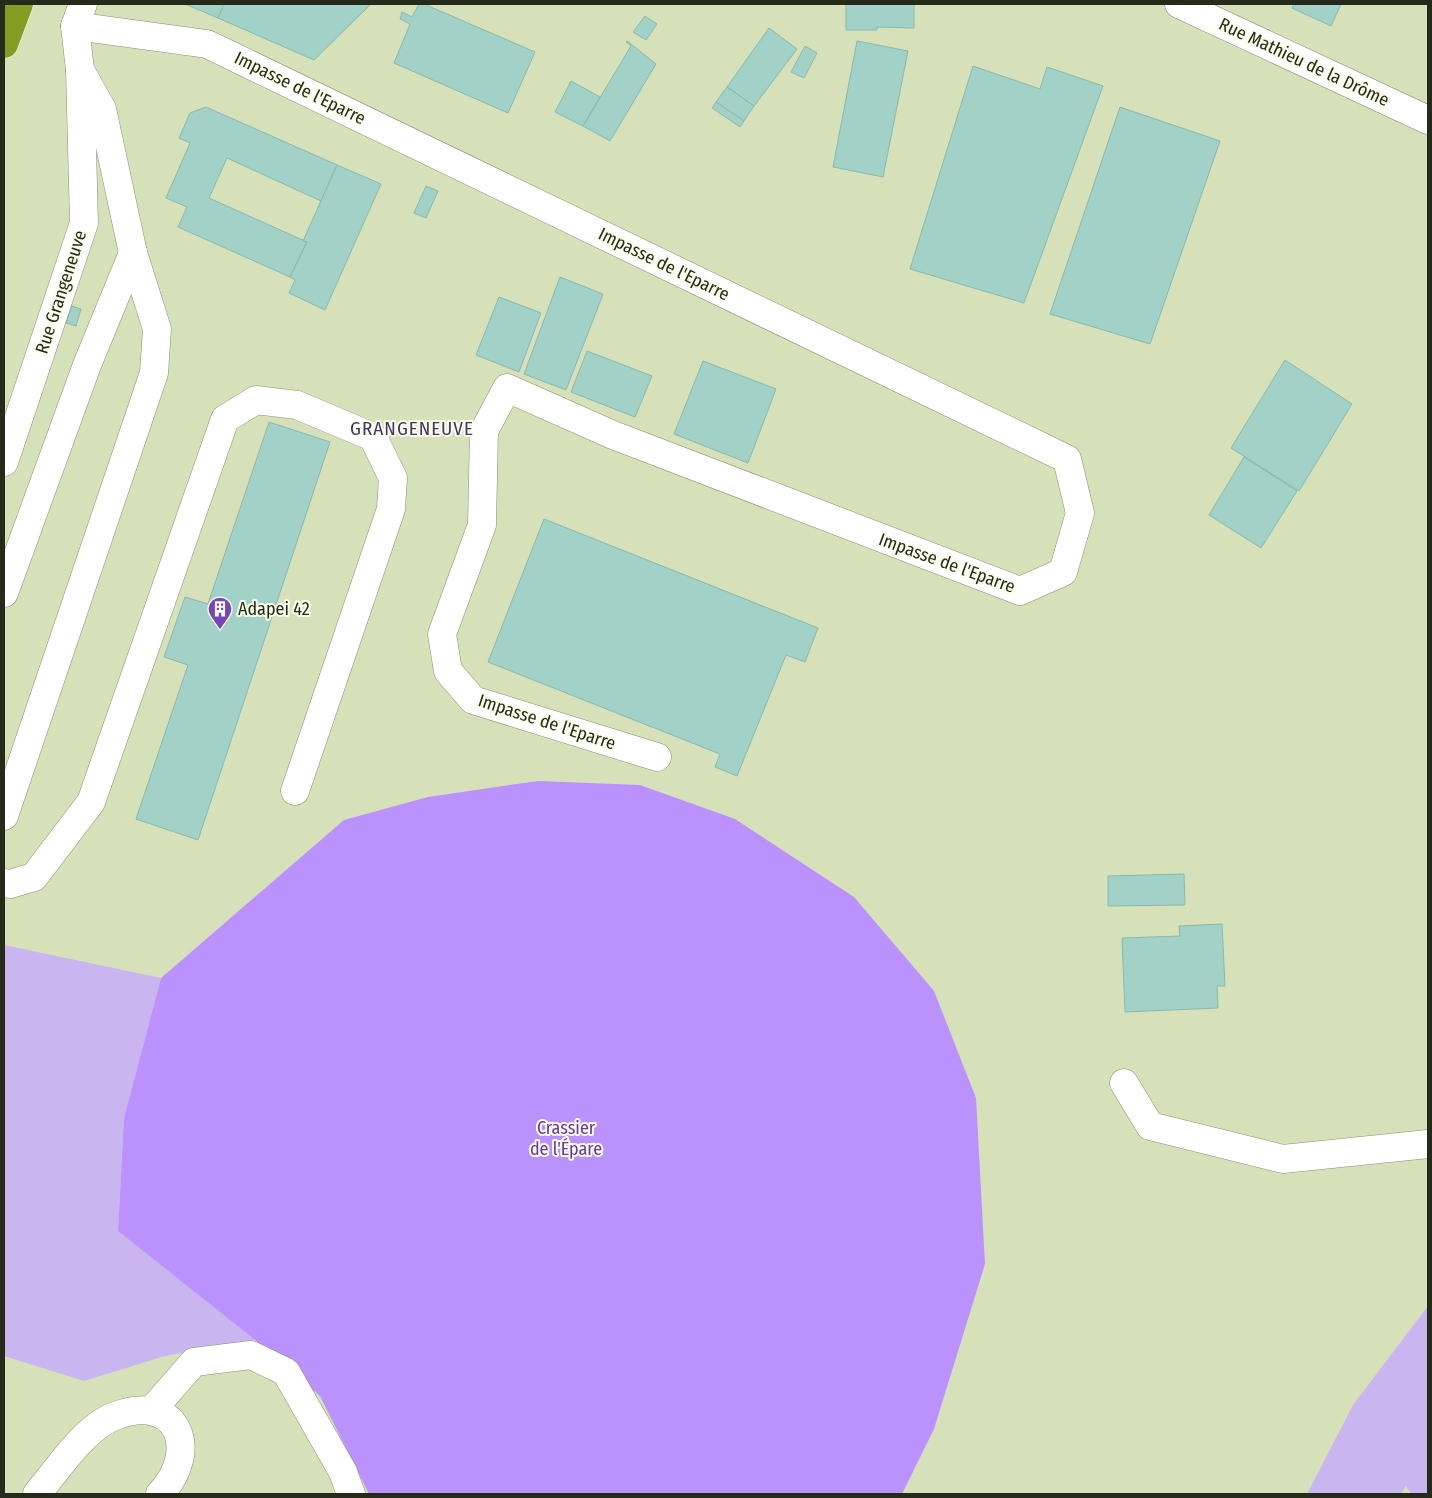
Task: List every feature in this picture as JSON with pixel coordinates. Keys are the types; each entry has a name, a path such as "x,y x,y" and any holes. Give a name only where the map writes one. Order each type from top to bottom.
{"highway":[{"path":"4,44 19,4"}],"street":[{"name":"Rue Mathieu de la Drôme","path":"1179,4 1428,120"},
{"name":"Rue Grangeneuve","path":"4,462 84,223 79,15"},
{"name":"Impasse de l'Eparre","path":"79,15 207,44 1067,459 1080,513 1063,572 1020,592 613,436 507,388 484,431 482,526 442,634 448,671 473,700 657,757"},
{"path":"4,816 154,373 157,329 134,253 102,109 80,70"},
{"path":"4,593 87,366 134,253"},
{"path":"4,883 10,884 34,877 91,802 225,419 256,400 297,405 373,437 393,478 391,509 295,791"},
{"path":"1124,1083 1150,1126 1283,1159 1428,1144"},
{"path":"152,1410 194,1362 251,1355 286,1372 342,1472 351,1494"},
{"path":"37,1494 94,1429 113,1416 152,1410 163,1414 173,1423 180,1438 181,1454 178,1469 160,1494"}],"shaded area":[{"path":"4,945 161,978 124,1118 118,1231 255,1340 165,1356 84,1381 4,1356"},
{"path":"1428,1306 1428,1494 1411,1494 1406,1486 1401,1494 1307,1494 1353,1405"}],"green space":[{"name":"Crassier de l'Épare","path":"538,781 640,785 735,819 854,897 934,991 976,1098 985,1264 934,1429 902,1494 369,1494 320,1396 255,1340 118,1231 124,1118 161,978 344,820 428,797"}],"building":[{"path":"185,4 224,4 218,18"},
{"path":"224,4 371,4 314,60 218,18"},
{"path":"419,4 424,4 535,52 508,113 394,63 410,24 400,19 402,12 412,17"},
{"path":"846,4 914,4 914,28 877,27 877,30 846,30"},
{"path":"1294,4 1341,4 1331,26 1292,8"},
{"path":"645,16 657,24 646,40 633,32"},
{"path":"769,28 797,49 754,106 727,87"},
{"path":"627,41 656,64 610,141 583,126 631,46"},
{"path":"857,41 908,51 883,177 833,167"},
{"path":"805,46 817,53 804,78 791,72"},
{"path":"973,66 1040,89 1047,67 1103,86 1024,303 910,269"},
{"path":"571,81 600,97 583,126 555,112"},
{"path":"727,87 754,106 744,121 716,102"},
{"path":"716,102 744,121 740,127 712,108"},
{"path":"206,107 337,165 321,201 227,158 209,198 307,242 290,277 178,227 187,207 166,198 190,143 179,138 190,113"},
{"path":"1120,107 1220,141 1150,344 1050,314"},
{"path":"337,165 381,184 325,310 289,293 295,280 290,277 307,242 303,241"},
{"path":"426,186 438,191 426,218 414,213"},
{"path":"560,277 603,294 566,390 524,374"},
{"path":"499,297 541,313 519,372 476,355"},
{"path":"72,306 81,309 76,326 66,323"},
{"path":"587,351 652,376 635,417 571,392"},
{"path":"1285,360 1352,404 1299,491 1231,448"},
{"path":"703,361 776,389 748,463 674,434"},
{"name":"Adapei 42","path":"269,422 330,442 198,840 136,819 188,665 164,657 185,597 208,604"},
{"path":"1244,457 1297,491 1261,548 1209,515"},
{"path":"544,519 818,628 805,662 786,655 737,776 715,767 720,754 488,662"},
{"path":"1184,874 1185,905 1108,906 1108,876"},
{"path":"1222,924 1225,986 1217,986 1218,1008 1125,1012 1122,938 1180,936 1179,926"}],"place":[{"name":"Adapei 42","path":"220,630"}],"district":[{"name":"GRANGENEUVE","path":"412,428"}]}
